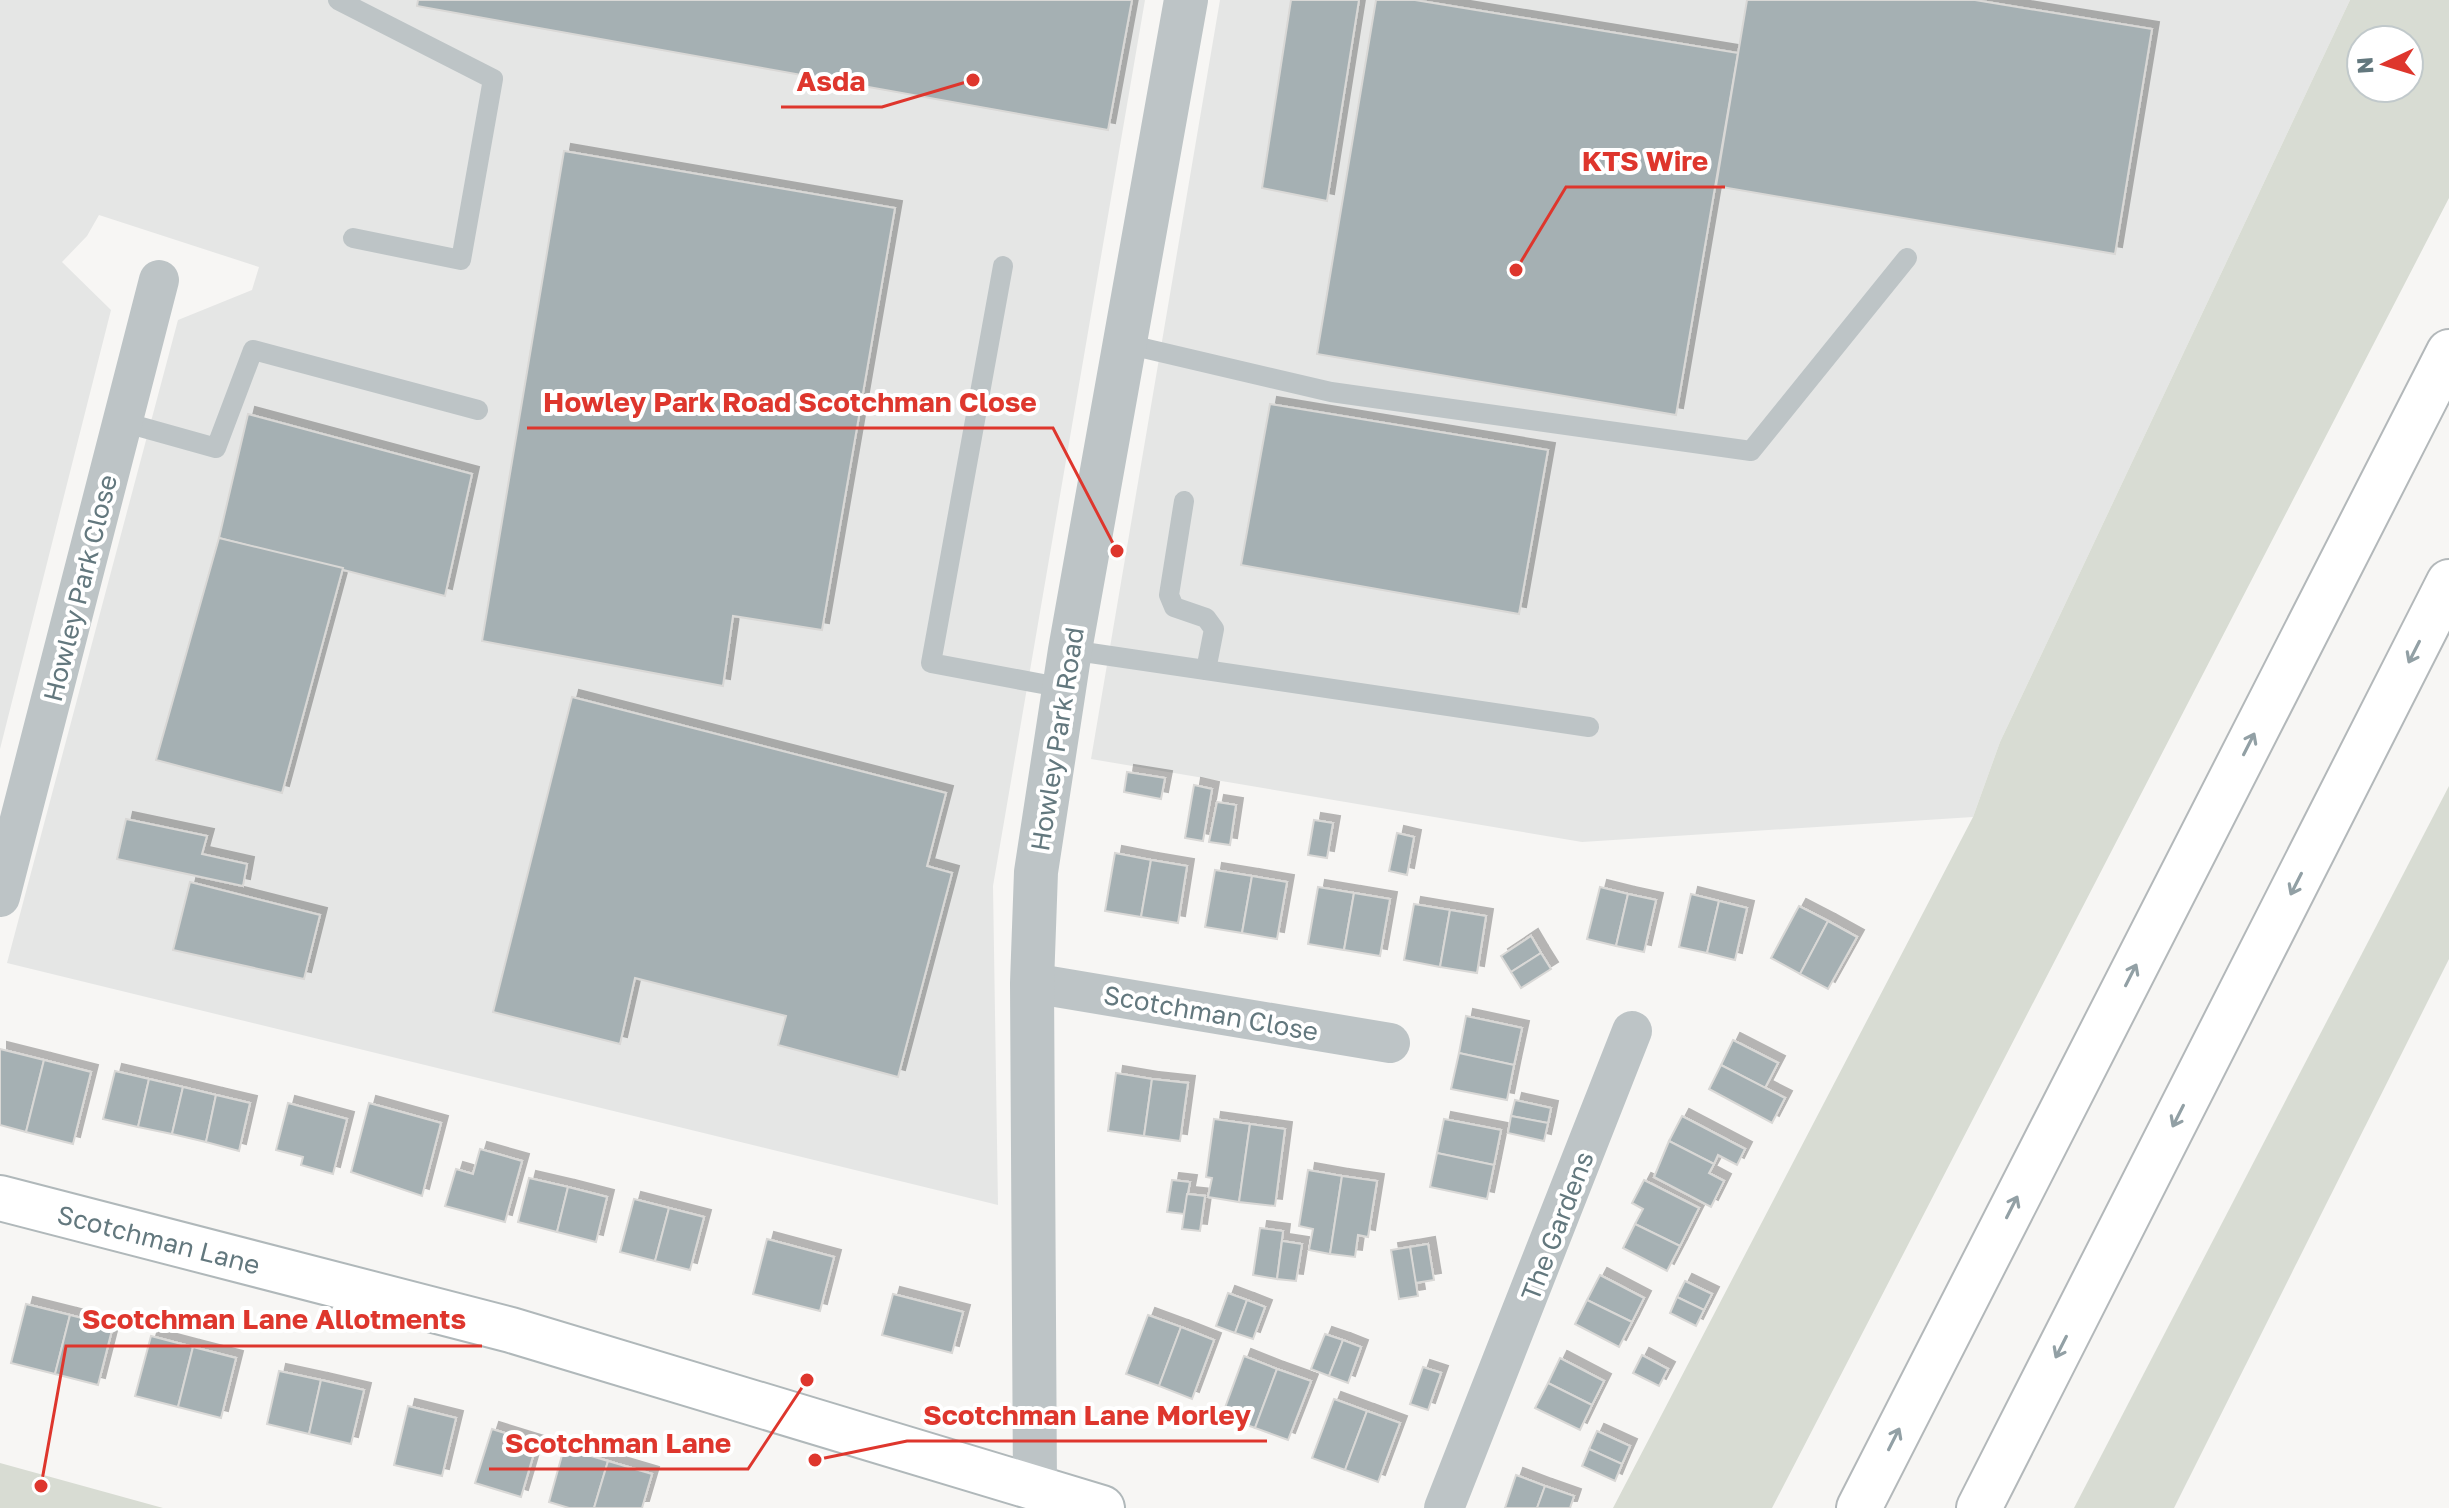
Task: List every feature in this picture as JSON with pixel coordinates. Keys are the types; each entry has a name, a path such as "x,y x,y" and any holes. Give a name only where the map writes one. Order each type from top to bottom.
{"main road":[{"path":"1859,1508 2449,352"},
{"path":"1979,1508 2449,582"},
{"name":"Scotchman Lane","path":"0,1198 511,1330 1102,1508"}],"street":[{"name":"Howley Park Road","path":"1035,1487 1032,983 1036,872 1067,669 1186,0"},
{"name":"Howley Park Close","path":"0,897 159,280"},
{"name":"Scotchman Close","path":"1032,983 1390,1043"},
{"name":"The Gardens","path":"1444,1508 1493,1424 1632,1031"}],"lane":[{"path":"338,0 493,79 461,260 353,238"},
{"path":"1126,344 1331,392 1751,451 1907,258"},
{"path":"1003,266 931,663 1067,669 1206,670 1589,727"},
{"path":"123,422 216,448 253,350 478,410"},
{"path":"1184,501 1169,595 1174,607 1206,618 1214,629 1206,670"}],"shaded area":[{"path":"0,0 1145,0 993,886 998,1205 7,963 178,320 252,290 259,267 99,215 87,236 62,262 111,310 0,749"},
{"path":"1220,0 2350,0 2000,742 1973,817 1582,842 1091,759"},
{"path":"2350,0 2449,0 2449,198 1772,1508 1613,1508 1973,817 2000,742"},
{"path":"2449,786 2449,959 2174,1508 2074,1508"},
{"path":"0,1463 163,1508 0,1508"}],"building":[{"path":"418,0 1132,0 1108,130 417,6"},
{"path":"1291,0 1359,0 1327,201 1262,188"},
{"path":"1376,0 1415,0 1738,53 1676,415 1317,354"},
{"path":"1747,0 1975,0 2152,29 2115,254 1716,186"},
{"path":"564,151 895,208 822,630 733,616 723,686 482,641"},
{"path":"1270,404 1548,450 1519,614 1241,565"},
{"path":"248,414 472,474 445,596 219,538"},
{"path":"219,538 343,568 282,793 156,760"},
{"path":"572,697 946,793 927,866 952,873 898,1077 778,1045 786,1016 635,978 620,1044 493,1012"},
{"path":"1127,772 1165,778 1161,799 1124,792"},
{"path":"1194,785 1212,789 1203,841 1185,838"},
{"path":"1217,802 1236,805 1230,845 1209,842"},
{"path":"126,819 207,836 202,854 247,864 243,886 117,859"},
{"path":"1314,820 1333,823 1327,858 1308,855"},
{"path":"1397,833 1414,837 1407,875 1389,871"},
{"path":"1115,853 1151,860 1141,917 1105,911"},
{"path":"1151,860 1187,866 1178,923 1141,917"},
{"path":"1215,870 1252,876 1242,933 1205,927"},
{"path":"1252,876 1287,882 1277,939 1242,933"},
{"path":"190,882 320,915 304,979 173,950"},
{"path":"1318,887 1354,893 1344,950 1308,944"},
{"path":"1600,887 1628,894 1616,946 1587,939"},
{"path":"1354,893 1390,899 1380,956 1344,950"},
{"path":"1628,894 1656,900 1644,952 1616,946"},
{"path":"1691,894 1719,901 1707,953 1679,947"},
{"path":"1719,901 1747,908 1735,960 1707,953"},
{"path":"1414,904 1450,910 1440,967 1404,960"},
{"path":"1799,906 1828,921 1800,974 1771,958"},
{"path":"1450,910 1486,916 1477,973 1440,967"},
{"path":"1828,921 1857,937 1828,989 1800,974"},
{"path":"1531,936 1541,953 1511,972 1501,956"},
{"path":"1541,953 1551,969 1521,988 1511,972"},
{"path":"1466,1016 1522,1028 1514,1065 1459,1053"},
{"path":"1733,1040 1778,1063 1765,1088 1721,1065"},
{"path":"0,1049 44,1060 26,1132 0,1125"},
{"path":"1459,1053 1514,1065 1507,1100 1451,1089"},
{"path":"44,1060 91,1072 73,1144 26,1132"},
{"path":"1721,1065 1785,1098 1772,1123 1709,1089"},
{"path":"115,1071 149,1079 138,1127 103,1119"},
{"path":"1116,1073 1152,1079 1144,1136 1108,1131"},
{"path":"149,1079 183,1087 172,1134 138,1127"},
{"path":"1152,1079 1188,1083 1180,1141 1144,1136"},
{"path":"183,1087 216,1095 206,1142 172,1134"},
{"path":"216,1095 250,1103 239,1151 206,1142"},
{"path":"1515,1100 1551,1108 1548,1123 1511,1116"},
{"path":"288,1103 347,1119 333,1174 301,1165 303,1157 276,1150"},
{"path":"369,1103 441,1123 422,1196 351,1172"},
{"path":"1511,1116 1548,1123 1544,1141 1508,1133"},
{"path":"1682,1116 1745,1149 1737,1165 1718,1155 1714,1164 1669,1141"},
{"path":"1214,1119 1250,1124 1239,1202 1208,1197 1212,1178 1206,1177"},
{"path":"1444,1119 1501,1130 1494,1165 1437,1153"},
{"path":"1250,1124 1285,1129 1275,1206 1239,1202"},
{"path":"1669,1141 1714,1164 1709,1173 1724,1181 1711,1207 1654,1177"},
{"path":"480,1149 522,1161 505,1222 445,1206 456,1169 473,1174"},
{"path":"1437,1153 1494,1165 1487,1199 1430,1187"},
{"path":"1308,1170 1342,1176 1330,1254 1309,1250 1313,1229 1299,1226"},
{"path":"1342,1176 1377,1181 1368,1237 1358,1235 1355,1257 1330,1254"},
{"path":"529,1178 568,1187 557,1232 518,1222"},
{"path":"1172,1180 1190,1182 1184,1214 1167,1212"},
{"path":"1644,1180 1699,1208 1680,1246 1635,1224 1643,1209 1632,1203"},
{"path":"568,1187 607,1197 596,1242 557,1232"},
{"path":"1187,1194 1205,1196 1200,1231 1182,1229"},
{"path":"634,1199 669,1208 655,1261 620,1252"},
{"path":"669,1208 704,1217 690,1270 655,1261"},
{"path":"1635,1224 1680,1246 1667,1271 1623,1248"},
{"path":"1260,1228 1283,1231 1277,1279 1253,1275"},
{"path":"767,1239 834,1257 820,1311 753,1294"},
{"path":"1282,1241 1302,1244 1296,1281 1277,1279"},
{"path":"1428,1244 1434,1280 1415,1283 1410,1247"},
{"path":"1410,1247 1418,1296 1399,1299 1391,1250"},
{"path":"1600,1275 1644,1298 1632,1322 1587,1300"},
{"path":"1685,1281 1712,1294 1704,1310 1677,1297"},
{"path":"1228,1293 1247,1300 1235,1333 1216,1326"},
{"path":"893,1294 963,1312 952,1353 882,1335"},
{"path":"1677,1297 1704,1310 1696,1326 1670,1313"},
{"path":"1247,1300 1265,1307 1253,1339 1235,1333"},
{"path":"1587,1300 1632,1322 1619,1347 1575,1324"},
{"path":"26,1304 70,1315 55,1374 11,1363"},
{"path":"70,1315 113,1326 98,1385 55,1374"},
{"path":"1148,1315 1181,1327 1159,1386 1126,1374"},
{"path":"1181,1327 1214,1340 1192,1399 1159,1386"},
{"path":"1325,1334 1343,1340 1329,1376 1311,1369"},
{"path":"151,1336 193,1347 178,1407 135,1396"},
{"path":"1343,1340 1361,1347 1348,1383 1329,1376"},
{"path":"193,1347 236,1358 221,1418 178,1407"},
{"path":"1642,1355 1668,1369 1659,1386 1633,1373"},
{"path":"1244,1356 1277,1369 1255,1428 1222,1416"},
{"path":"1560,1358 1604,1381 1592,1405 1548,1383"},
{"path":"1423,1367 1441,1373 1428,1410 1410,1404"},
{"path":"1277,1369 1311,1381 1288,1440 1255,1428"},
{"path":"279,1371 321,1380 309,1434 267,1424"},
{"path":"321,1380 364,1390 351,1444 309,1434"},
{"path":"1548,1383 1592,1405 1580,1430 1535,1408"},
{"path":"1334,1399 1367,1411 1345,1470 1312,1458"},
{"path":"408,1406 456,1418 442,1476 394,1465"},
{"path":"1367,1411 1400,1423 1378,1482 1345,1470"},
{"path":"492,1429 537,1443 521,1497 475,1483"},
{"path":"1597,1431 1630,1446 1622,1464 1589,1449"},
{"path":"564,1448 608,1461 594,1508 569,1508 549,1502"},
{"path":"1589,1449 1622,1464 1615,1481 1582,1466"},
{"path":"608,1461 652,1474 642,1508 594,1508"},
{"path":"1516,1475 1545,1486 1537,1508 1505,1508"},
{"path":"1545,1486 1574,1496 1570,1508 1537,1508"}],"place":[{"name":"Asda","path":"973,80"},
{"name":"KTS Wire","path":"1516,270"},
{"name":"Howley Park Road Scotchman Close","path":"1117,551"},
{"name":"Scotchman Lane","path":"807,1380"},
{"name":"Scotchman Lane Morley","path":"815,1460"},
{"name":"Scotchman Lane Allotments","path":"41,1486"}]}
